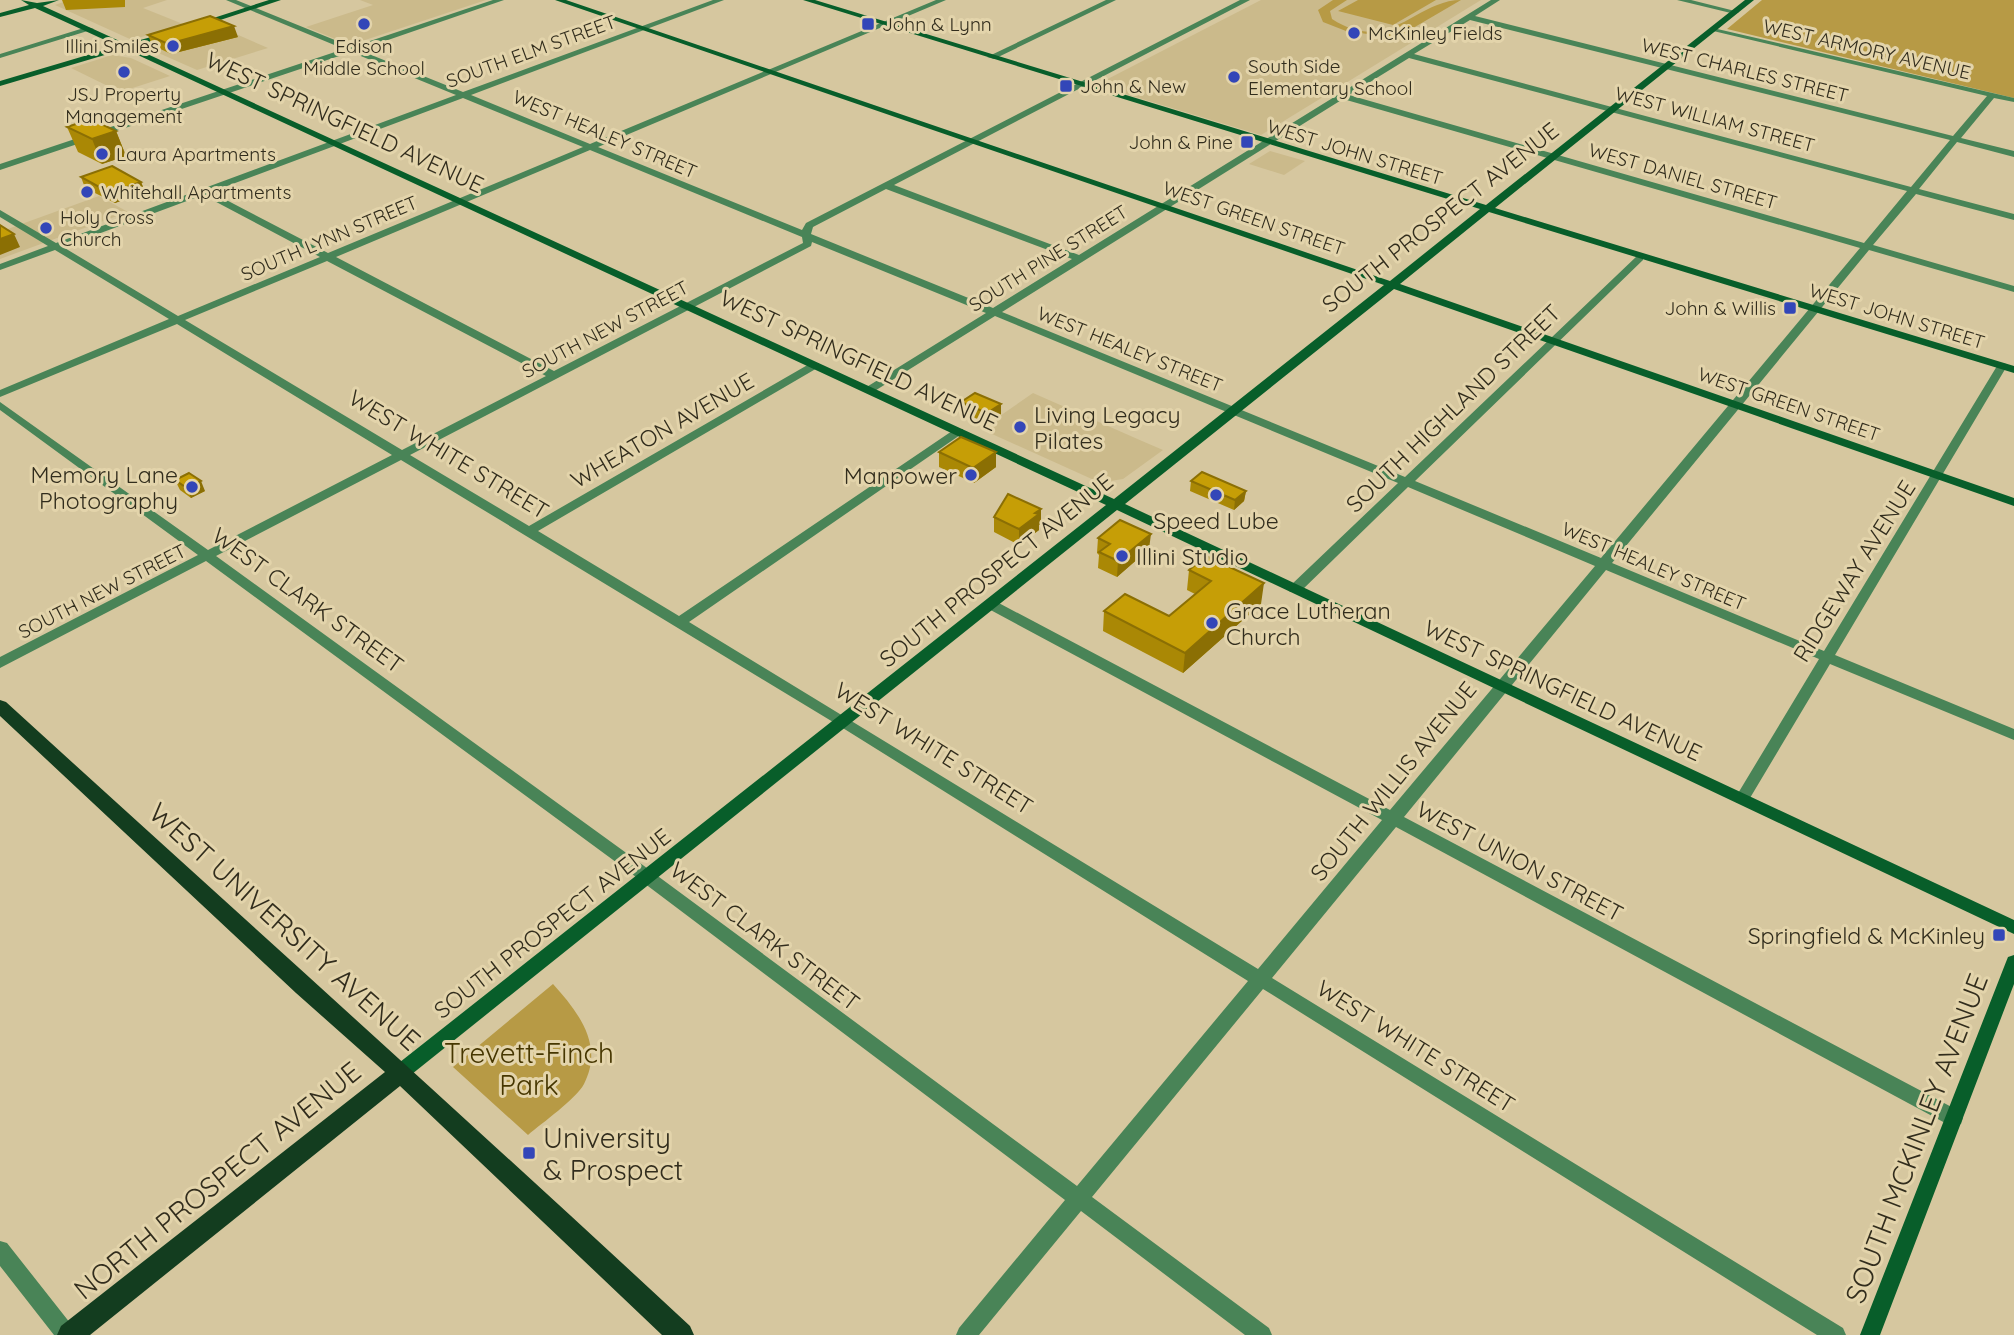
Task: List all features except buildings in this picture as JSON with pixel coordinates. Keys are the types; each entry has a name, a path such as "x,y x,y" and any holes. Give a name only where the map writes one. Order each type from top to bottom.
{"main road":[{"name":"WEST SPRINGFIELD AVENUE","path":"25,0 959,431 2014,927"},
{"path":"0,15 55,0"},
{"path":"188,27 277,0"},
{"name":"WEST GREEN STREET","path":"559,0 973,139 2014,502"},
{"name":"WEST JOHN STREET","path":"807,0 1640,258 2008,368"},
{"name":"SOUTH PROSPECT AVENUE","path":"401,1072 1750,0"},
{"path":"0,84 178,30"},
{"name":"WEST UNIVERSITY AVENUE","path":"0,706 304,987 401,1072 681,1335"},
{"name":"SOUTH MCKINLEY AVENUE","path":"1870,1335 2014,962"},
{"name":"NORTH PROSPECT AVENUE","path":"69,1335 401,1072"}],"street":[{"name":"WEST HEALEY STREET","path":"230,0 1234,410 2014,735"},
{"path":"0,167 500,0"},
{"name":"SOUTH ELM STREET","path":"0,267 719,0"},
{"name":"SOUTH LYNN STREET","path":"0,394 942,0"},
{"path":"991,57 1112,0"},
{"name":"SOUTH NEW STREET","path":"0,663 808,244 808,226 1247,0"},
{"name":"SOUTH PINE STREET","path":"869,390 1496,0"},
{"path":"1681,0 1735,12"},
{"name":"WEST CHARLES STREET","path":"1468,17 2014,154"},
{"path":"0,56 90,29"},
{"name":"WEST ARMORY AVENUE","path":"1713,30 2014,100"},
{"name":"WEST WILLIAM STREET","path":"1407,55 2014,217"},
{"name":"SOUTH WILLIS AVENUE","path":"966,1335 1601,563 1992,94"},
{"name":"WEST DANIEL STREET","path":"1342,96 2014,289"},
{"path":"885,185 1080,259"},
{"path":"204,191 555,376"},
{"name":"WEST WHITE STREET","path":"0,213 843,720 1836,1335"},
{"name":"SOUTH HIGHLAND STREET","path":"1295,589 1640,258"},
{"name":"WHEATON AVENUE","path":"529,531 815,365"},
{"name":"RIDGEWAY AVENUE","path":"1742,799 1825,656 2008,368"},
{"name":"WEST CLARK STREET","path":"0,405 647,876 1262,1335"},
{"path":"680,622 959,431"},
{"name":"WEST UNION STREET","path":"990,604 1954,1118"},
{"path":"0,1250 69,1335"}],"shaded area":[{"path":"69,0 167,0 143,8 183,24 132,40 55,5"},
{"name":"Edison Middle School","path":"360,0 486,0 350,45 306,27 373,5"},
{"name":"South Side Elementary School","path":"1261,0 1481,0 1261,135 1096,85"},
{"path":"213,24 268,48 197,70 145,47"},
{"path":"112,55 131,58 170,76 120,92 71,68"},
{"path":"1270,151 1305,161 1284,175 1249,164"},
{"name":"Holy Cross Church","path":"99,196 128,212 0,259 0,227 5,230"},
{"path":"1033,393 1163,450 1123,479 1104,482 1094,480 981,429"}],"green space":[{"path":"1333,0 1347,0 1330,11 1332,19 1352,29 1370,32 1401,23 1445,2 1461,0 1396,38 1346,31 1323,22 1318,10"},
{"path":"1358,0 1436,0 1393,25 1338,11"},
{"path":"1762,0 2014,0 2014,98 1727,29"},
{"name":"Trevett-Finch Park","path":"553,984 572,1006 586,1030 591,1056 589,1070 584,1084 574,1097 528,1135 453,1067"}],"place":[{"name":"Edison Middle School","path":"364,24"},
{"name":"John & Lynn","path":"868,24"},
{"name":"McKinley Fields","path":"1354,33"},
{"name":"Illini Smiles","path":"173,46"},
{"name":"JSJ Property Management","path":"124,72"},
{"name":"South Side Elementary School","path":"1234,77"},
{"name":"John & New","path":"1066,86"},
{"name":"John & Pine","path":"1247,142"},
{"name":"Laura Apartments","path":"102,154"},
{"name":"Whitehall Apartments","path":"87,192"},
{"name":"Holy Cross Church","path":"46,228"},
{"name":"John & Willis","path":"1790,308"},
{"name":"Living Legacy Pilates","path":"1020,427"},
{"name":"Manpower","path":"971,475"},
{"name":"Memory Lane Photography","path":"192,487"},
{"name":"Speed Lube","path":"1216,495"},
{"name":"Illini Studio","path":"1122,556"},
{"name":"Grace Lutheran Church","path":"1212,623"},
{"name":"Springfield & McKinley","path":"1999,935"},
{"name":"University & Prospect","path":"529,1153"}]}
